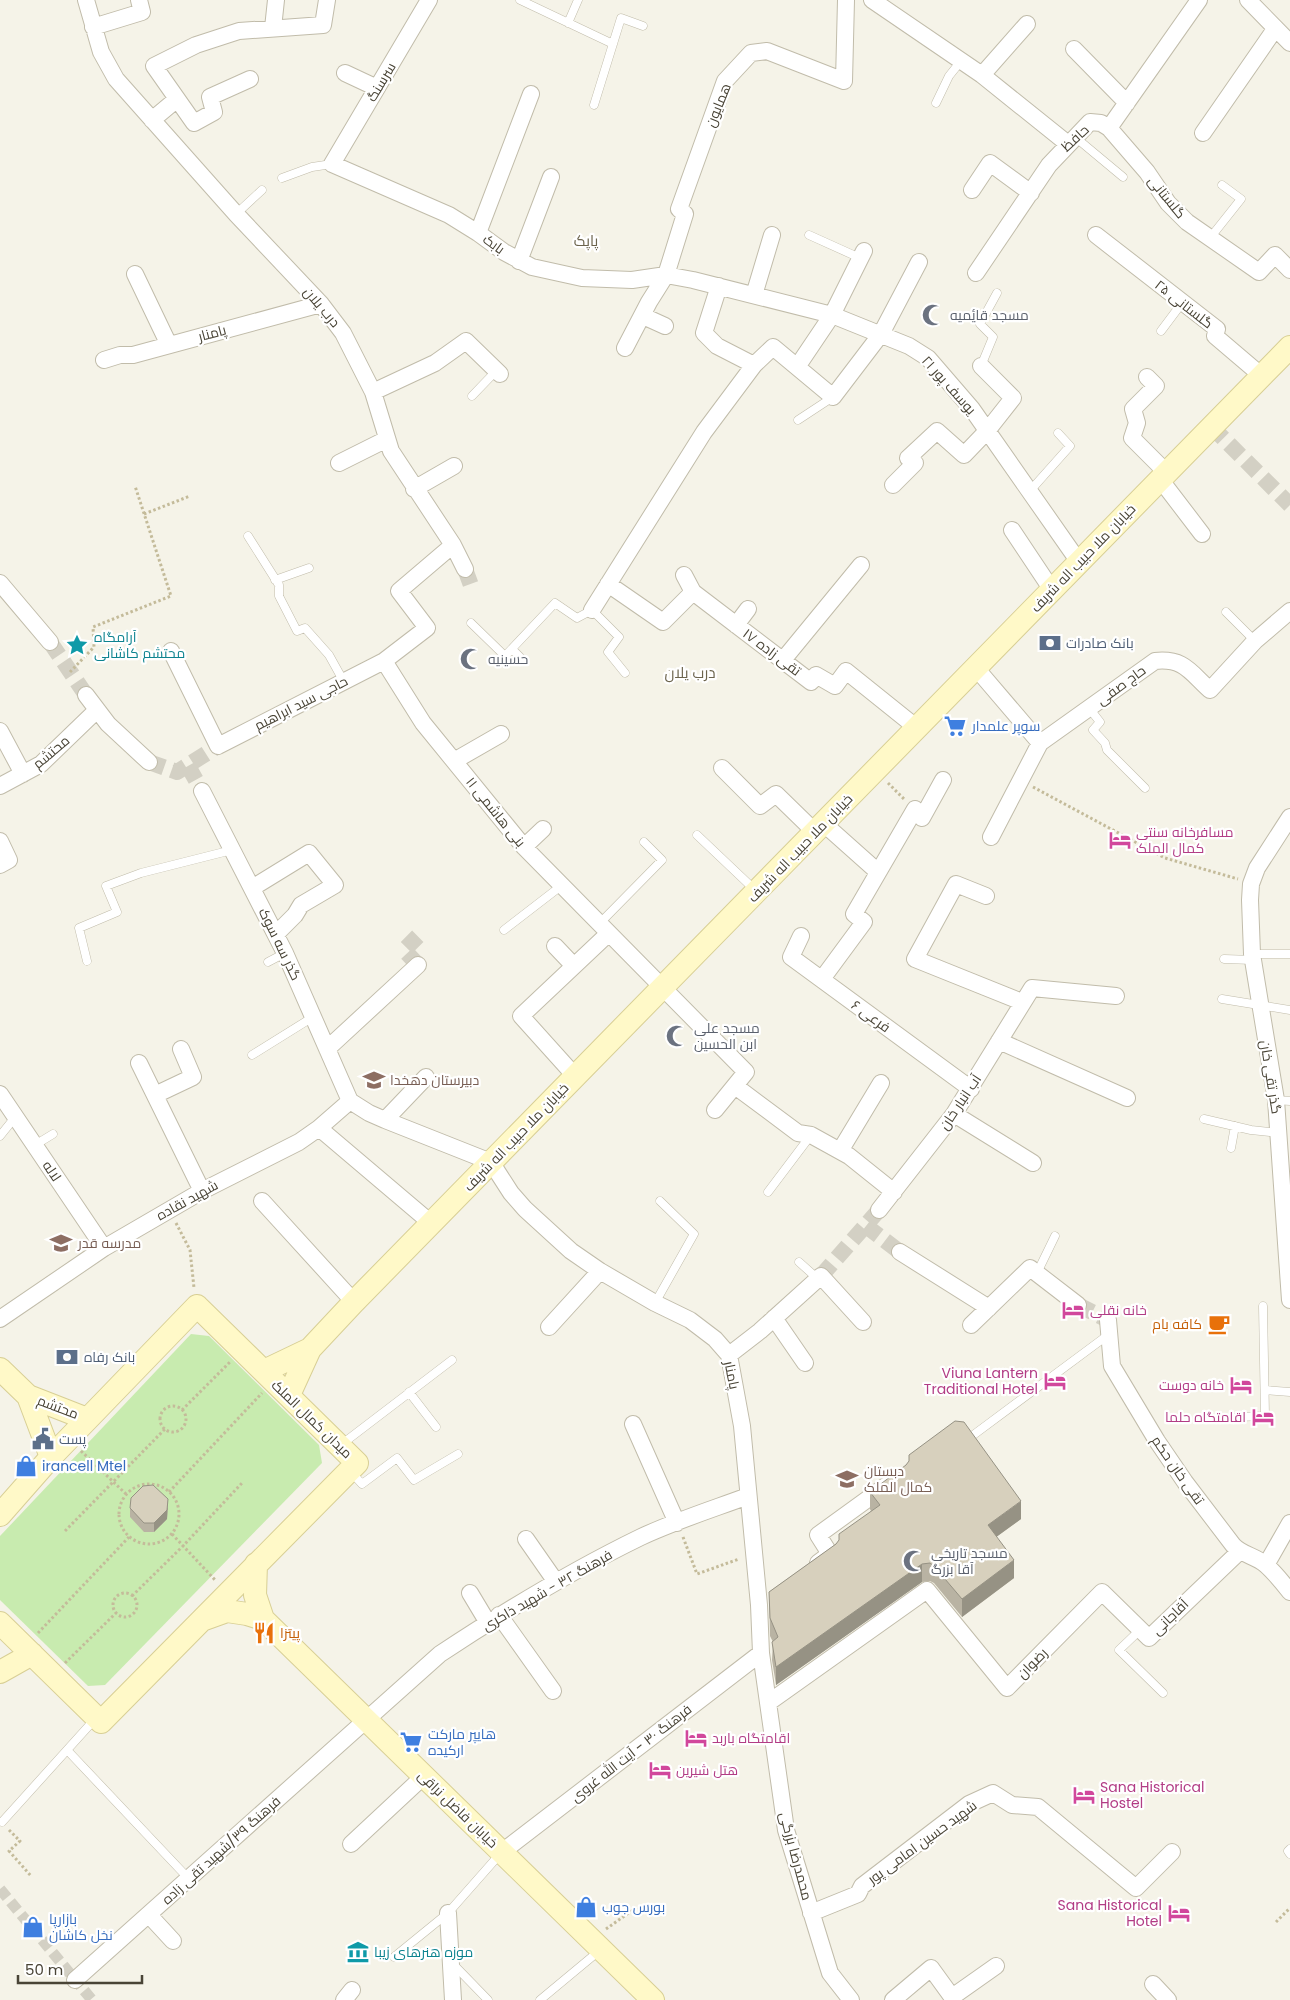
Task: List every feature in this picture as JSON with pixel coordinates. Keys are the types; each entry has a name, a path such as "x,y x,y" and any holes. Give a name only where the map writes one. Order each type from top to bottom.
{"main road":[{"name":"خیابان ملا حبیب اله شریف","path":"276,1383 1290,347"},
{"name":"میدان کمال الملک","path":"97,1718 101,1722 357,1463 197,1306"},
{"path":"0,1515 51,1457 197,1306"},
{"name":"خیابان ملا حبیب اله شریف","path":"276,1383 310,1349"},
{"name":"محتشم","path":"0,1368 28,1396 88,1419"},
{"name":"محتشم","path":"28,1396 51,1457"},
{"name":"خیابان فاضل نراقی","path":"256,1564 254,1595 263,1619 653,2000"},
{"name":"خیابان فاضل نراقی","path":"201,1620 227,1611 263,1619"},
{"path":"0,1625 97,1718"},
{"path":"0,1672 29,1651"}],"street":[{"name":"درب یلان","path":"86,0 101,52 116,79 236,214 321,304 343,333 374,392 387,439 399,465 453,545 465,569"},
{"path":"93,27 142,12 139,0"},
{"path":"273,28 276,0"},
{"path":"250,79 210,97 214,112 194,122 154,66 196,44 238,31 323,26 327,0"},
{"name":"سرسنگ","path":"332,164 429,0"},
{"name":"همایون","path":"666,275 685,214 679,209 725,81 751,53 767,51 844,81 846,0"},
{"path":"872,0 892,5 961,61 1071,140"},
{"name":"حافظ","path":"976,273 1050,165 1071,140 1090,122 1101,123 1110,128 1199,0"},
{"path":"1248,0 1290,44"},
{"path":"982,75 1027,24"},
{"path":"1202,133 1275,29"},
{"path":"1074,49 1128,103"},
{"path":"345,73 377,88"},
{"path":"478,233 531,94"},
{"path":"152,120 177,99"},
{"name":"گلستانی","path":"1110,128 1147,172 1177,213 1259,272 1275,255 1290,270"},
{"path":"972,190 990,163 1031,193"},
{"name":"بابک","path":"332,164 449,215 519,261 544,270 582,278 632,280 666,275"},
{"path":"519,261 552,177"},
{"path":"754,295 772,235"},
{"name":"گلستانی ۲۵","path":"1096,235 1217,330 1215,336 1262,376"},
{"path":"797,367 832,316 862,255"},
{"path":"592,610 704,432 754,365 773,347 833,397 881,334 919,262"},
{"path":"135,274 168,345"},
{"path":"625,348 666,275"},
{"name":"یوسف پور ۲۱","path":"666,275 719,286 832,316 909,346 928,358 966,402 1079,562"},
{"path":"719,286 704,333 717,346 754,365"},
{"name":"پامنار","path":"104,360 120,355 133,355 321,304"},
{"path":"643,316 665,326"},
{"path":"374,392 435,363 466,341 498,372"},
{"path":"893,485 915,463 908,458 937,431 964,455 987,431 1013,398 982,366"},
{"path":"1147,377 1156,386 1133,409 1137,423 1132,438 1164,476 1202,534"},
{"path":"339,463 387,439"},
{"path":"414,489 454,466"},
{"path":"1012,530 1052,590"},
{"path":"384,661 427,628 399,590 453,545"},
{"path":"783,660 861,565"},
{"path":"608,584 663,622 693,592 684,575"},
{"path":"0,583 50,642"},
{"name":"تقی زاده ۱۷","path":"693,592 811,682 816,675 835,686 846,671 917,728"},
{"path":"736,625 748,609"},
{"name":"حاج صفی","path":"1040,743 1155,661 1167,660 1178,662 1210,690 1254,641 1290,611"},
{"name":"حاجی سید ابراهیم","path":"170,651 218,746 384,661"},
{"name":"بنی هاشمی ۱۱","path":"384,661 423,723 524,847 746,1072 734,1086"},
{"path":"976,668 1040,743 991,837"},
{"path":"86,695 121,737 149,762"},
{"name":"محتشم","path":"0,786 41,764 97,710"},
{"path":"0,731 23,774"},
{"path":"454,761 501,734"},
{"path":"722,768 760,806 776,794 878,872"},
{"path":"822,979 864,922 854,914 914,809 922,818 943,780"},
{"name":"گذر سه سوک","path":"202,791 276,934 350,1101"},
{"path":"1250,884 1257,868 1290,816"},
{"path":"524,847 544,829"},
{"path":"0,841 9,860 0,865"},
{"path":"252,888 309,853 334,885 301,905 295,915 276,934"},
{"path":"986,896 956,884 915,959 1027,995 1116,996"},
{"name":"گذر تقی خان","path":"1250,884 1253,957 1260,1004 1283,1101 1279,1133 1290,1300"},
{"path":"575,1076 521,1016 574,966 603,929"},
{"name":"فرعی ۶","path":"801,936 791,957 971,1089"},
{"path":"555,946 574,966"},
{"path":"327,1049 418,964"},
{"name":"آب انبار خان","path":"879,1210 954,1114 1027,995"},
{"path":"999,1041 1127,1098"},
{"path":"155,1094 193,1077 181,1049"},
{"path":"139,1063 202,1191"},
{"path":"385,1120 426,1078"},
{"path":"840,1151 881,1083"},
{"path":"715,1110 734,1086 798,1134 811,1135 840,1151 894,1192"},
{"name":"لاله","path":"0,1094 104,1248"},
{"path":"350,1101 385,1120 491,1162"},
{"name":"شهید نقاده","path":"0,1319 104,1248 202,1191 299,1142 319,1128 350,1101"},
{"path":"954,1114 1033,1163"},
{"path":"319,1128 431,1224"},
{"name":"پامنار","path":"491,1162 511,1193 550,1233 571,1251 600,1271 655,1303 690,1320 715,1339 729,1355 742,1426 759,1606 761,1653 768,1703"},
{"path":"262,1201 354,1302"},
{"path":"900,1252 989,1308"},
{"path":"971,1325 1030,1268 1078,1306"},
{"path":"550,1327 600,1271"},
{"path":"729,1355 774,1318 819,1277 864,1322"},
{"path":"774,1318 804,1363"},
{"name":"تقی خان حکم","path":"1108,1328 1112,1366 1185,1482 1239,1552 1254,1557 1266,1565 1290,1592"},
{"path":"632,1424 677,1523"},
{"path":"807,1571 830,1554 818,1535 900,1475"},
{"name":"فرهنگ ۳۲ - شهید ذاکری","path":"366,1720 440,1654 493,1619 556,1582 642,1537 748,1496"},
{"path":"1266,1565 1290,1523"},
{"path":"526,1538 556,1582"},
{"name":"آقاجانی","path":"1108,1591 1140,1630 1149,1638 1239,1552"},
{"name":"رضوان","path":"768,1703 927,1590 1007,1688 1108,1591"},
{"path":"470,1593 553,1691"},
{"path":"759,1606 775,1594"},
{"name":"فرهنگ ۳۰ - آیت الله غروی","path":"502,1852 761,1653"},
{"name":"محمدرضا بزرگی","path":"768,1703 786,1830 830,1973 851,2000"},
{"name":"فرهنگ ۳۹/شهید تقی زاده","path":"75,1980 366,1720"},
{"path":"351,1844 424,1776"},
{"name":"شهید حسین امامی پور","path":"811,1912 858,1894 862,1886 958,1812 969,1804 993,1793 1012,1805 1038,1807 1136,1888 1172,1852"},
{"path":"448,1913 453,2000"},
{"path":"148,1915 173,1941"},
{"path":"893,2000 931,1968 952,1997 996,1966"},
{"path":"1153,1984 1168,2000"}],"lane":[{"path":"520,0 613,44"},
{"path":"568,23 578,0"},
{"path":"594,105 621,18 643,26"},
{"path":"936,102 949,76 961,61"},
{"path":"1071,140 1123,177"},
{"path":"282,178 312,167 332,164"},
{"path":"1210,238 1241,199 1222,185"},
{"path":"236,214 262,190"},
{"path":"809,235 862,255"},
{"path":"982,366 993,337 980,324 997,293"},
{"path":"1161,331 1182,303"},
{"path":"472,396 498,372"},
{"path":"798,420 833,397"},
{"path":"1029,492 1070,446 1058,433"},
{"path":"248,536 278,585 278,596 297,631 305,628 329,654 344,682"},
{"path":"275,580 309,568"},
{"path":"471,623 505,656 555,603 577,618 592,610 619,637 608,652 625,673"},
{"path":"1226,612 1254,641"},
{"path":"512,649 522,659"},
{"path":"1089,708 1100,722 1093,730 1105,744 1107,750 1144,788"},
{"path":"697,834 757,891"},
{"path":"603,929 662,860 644,842"},
{"path":"87,962 79,928 117,912 106,886 141,873 232,850"},
{"path":"504,930 561,886"},
{"path":"268,962 285,953"},
{"path":"1224,959 1290,954"},
{"path":"1222,999 1290,1010"},
{"path":"252,1055 314,1017"},
{"path":"0,1136 16,1116"},
{"path":"1204,1119 1279,1133"},
{"path":"1231,1148 1235,1126"},
{"path":"35,1145 53,1134"},
{"path":"768,1192 811,1135"},
{"path":"655,1303 694,1234 660,1202"},
{"path":"1037,1273 1055,1236"},
{"path":"800,1262 819,1277"},
{"path":"1237,1417 1265,1416 1263,1306"},
{"path":"972,1436 1108,1328"},
{"path":"340,1446 452,1360"},
{"path":"1265,1390 1290,1392"},
{"path":"410,1392 436,1427"},
{"path":"349,1470 362,1484 397,1458 414,1480 458,1454"},
{"path":"1140,1630 1119,1650 1163,1693"},
{"path":"2,1822 97,1718"},
{"path":"68,1751 189,1879"},
{"path":"1290,1849 1288,1851 1290,1854"},
{"path":"394,1957 448,1913 502,1852"},
{"path":"540,2000 596,1945"},
{"path":"452,1962 488,2000"}],"path":[{"path":"70,672 94,647 93,627 171,596 135,486"},
{"path":"144,514 190,496"},
{"path":"875,770 914,809"},
{"path":"1021,780 1165,858 1250,884"},
{"path":"169,1210 190,1250 197,1306"},
{"path":"182,1410 242,1350"},
{"path":"169,1492 276,1383"},
{"path":"172,1406 182,1410 187,1420 184,1428 172,1433 165,1429 160,1418 164,1410 172,1406"},
{"path":"65,1531 165,1429"},
{"path":"68,1439 126,1494"},
{"path":"132,1596 183,1546 242,1483"},
{"path":"142,1484 152,1484 169,1492 176,1500 179,1510 179,1521 172,1534 158,1544 148,1545 138,1543 129,1538 119,1521 121,1502 126,1494 142,1484"},
{"path":"677,1523 697,1574 753,1554"},
{"path":"29,1651 129,1538"},
{"path":"125,1593 132,1596 136,1602 134,1612 123,1616 116,1613 113,1606 115,1598 125,1593"},
{"path":"64,1663 116,1613"},
{"path":"2,1822 20,1841 9,1851 30,1876"},
{"path":"596,1945 637,1906"},
{"path":"1276,1922 1290,1908"}],"green space":[{"path":"191,1334 209,1336 319,1445 322,1463 105,1685 88,1686 0,1600 0,1536"}],"building":[{"name":"مسجد تاریخی آقا بزرگ","path":"955,1421 964,1422 1021,1501 988,1525 1014,1560 962,1599 934,1566 930,1563 922,1564 776,1667 772,1642 778,1637 770,1618 769,1592 836,1544 839,1540 839,1534 880,1505 870,1492 906,1465 909,1461 909,1455"},
{"path":"153,1485 168,1499 167,1510 154,1523 144,1523 130,1508 131,1498 143,1486"}],"tunnel":[{"path":"1212,427 1290,505"},
{"path":"465,569 472,588"},
{"path":"50,642 86,695"},
{"path":"149,762 177,772 218,746"},
{"path":"188,766 202,791"},
{"path":"418,965 404,950 421,933"},
{"path":"821,1276 879,1210"},
{"path":"866,1226 900,1252"},
{"path":"1078,1305 1108,1320"},
{"path":"0,1889 92,2000"}],"place":[{"name":"مسجد قایٔمیه","path":"933,315"},
{"name":"بانک صادرات","path":"1050,643"},
{"name":"آرامگاه محتشم کاشانی","path":"77,645"},
{"name":"حسینیه","path":"471,659"},
{"name":"سوپر علمدار","path":"955,726"},
{"name":"مسافرخانه سنتی کمال الملک","path":"1120,840"},
{"name":"مسجد علی ابن الحسین","path":"677,1036"},
{"name":"دبیرستان دهخدا","path":"374,1080"},
{"name":"مدرسه قدر","path":"61,1243"},
{"name":"خانه نقلی","path":"1073,1310"},
{"name":"کافه بام","path":"1219,1324"},
{"name":"بانک رفاه","path":"67,1357"},
{"name":"Viuna Lantern Traditional Hotel","path":"1055,1381"},
{"name":"خانه دوست","path":"1241,1385"},
{"name":"اقامتگاه حلما","path":"1263,1417"},
{"name":"پست","path":"43,1439"},
{"name":"irancell Mtel","path":"26,1466"},
{"name":"دبستان کمال الملک","path":"847,1479"},
{"name":"مسجد تاریخی آقا بزرگ","path":"914,1561"},
{"name":"پیتزا","path":"264,1633"},
{"name":"اقامتگاه باربد","path":"696,1738"},
{"name":"هایپر مارکت ارکیده","path":"411,1742"},
{"name":"هتل شیرین","path":"660,1770"},
{"name":"Sana Historical Hostel","path":"1084,1795"},
{"name":"بورس جوب","path":"586,1907"},
{"name":"Sana Historical Hotel","path":"1179,1913"},
{"name":"بازارپا نخل کاشان","path":"33,1927"},
{"name":"موزه هنرهای زیبا","path":"358,1952"}],"district":[{"name":"پاپک","path":"586,240"},
{"name":"درب یلان","path":"690,672"}]}
